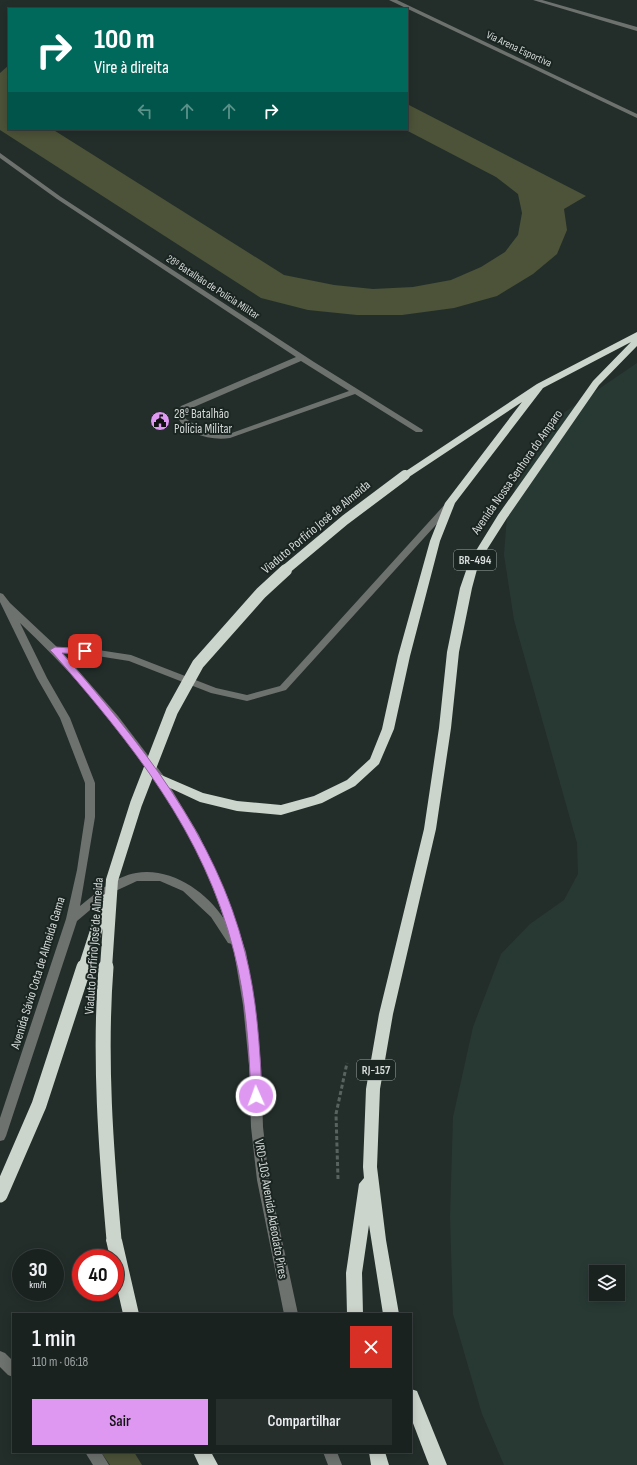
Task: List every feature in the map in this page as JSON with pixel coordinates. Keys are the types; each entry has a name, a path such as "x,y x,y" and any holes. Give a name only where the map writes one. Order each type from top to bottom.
{"highway":[{"path":"159,778 200,797 237,806 281,810 318,800 350,783 375,761 388,729 404,656 435,541 450,503 489,450 540,386 637,335"},
{"name":"Avenida Nossa Senhora do Amparo","path":"430,829 445,728 453,652 466,588 474,562 485,542 596,384 637,341"},
{"name":"Viaduto Porfírio José de Almeida","path":"131,1313 114,1240 104,1139 103,1004 112,880 141,790 172,711 198,664 261,593 300,557 345,520 405,475 540,386"},
{"name":"RJ-157","path":"391,1313 378,1240 370,1167 373,1089 386,1014 430,829"},
{"path":"0,1195 39,1105 112,880"},
{"path":"355,1313 354,1273 370,1167"},
{"path":"412,1400 438,1465"},
{"path":"203,1453 209,1465"},
{"path":"377,1453 380,1465"}],"street":[{"name":"Via Arena Esportiva","path":"392,0 637,116"},
{"path":"536,0 637,29"},
{"name":"28º Batalhão de Polícia Militar","path":"0,155 58,198 301,358 420,430"},
{"path":"301,358 184,408 180,413 182,420 206,435 216,438 230,436 356,391"},
{"path":"55,650 85,651 132,658 214,691 247,698 283,688 450,503"},
{"name":"Avenida Sávio Cota de Almeida Gama","path":"0,596 7,605 42,678 65,718 90,783 90,817 82,870 72,919 0,1136"},
{"name":"VRD-103 Avenida Adeodato Pires","path":"7,605 55,650 114,718 159,778 194,835 223,898 240,952 250,1012 255,1065 257,1127 263,1180 291,1313"},
{"path":"72,919 105,891 136,877 161,877 187,888 215,914 240,952"},
{"path":"0,1358 12,1369"},
{"path":"93,1453 102,1465"},
{"path":"330,1453 335,1465"}],"shaded area":[{"path":"637,363 637,1465 504,1465 482,1414 453,1314 450,1217 453,1117 473,1027 501,954 530,924 564,900 578,874 577,843 514,620 504,555 507,516 519,474 543,436 565,412"}],"green space":[{"path":"8,66 8,130 54,130 284,275 334,285 373,289 413,287 451,280 481,267 505,252 518,235 522,213 518,194 496,177 406,130 408,130 408,105 586,196 564,209 567,230 557,254 533,274 497,296 454,308 402,315 357,315 308,310 261,298 0,130 0,73"},
{"path":"102,1453 135,1453 142,1465 110,1465"}],"place":[{"name":"28º Batalhão Polícia Militar","path":"160,421"}],"route":[{"path":"85,651 55,650 114,718 159,778 194,835 223,898 240,952 249,1005 255,1065 256,1096"}]}
